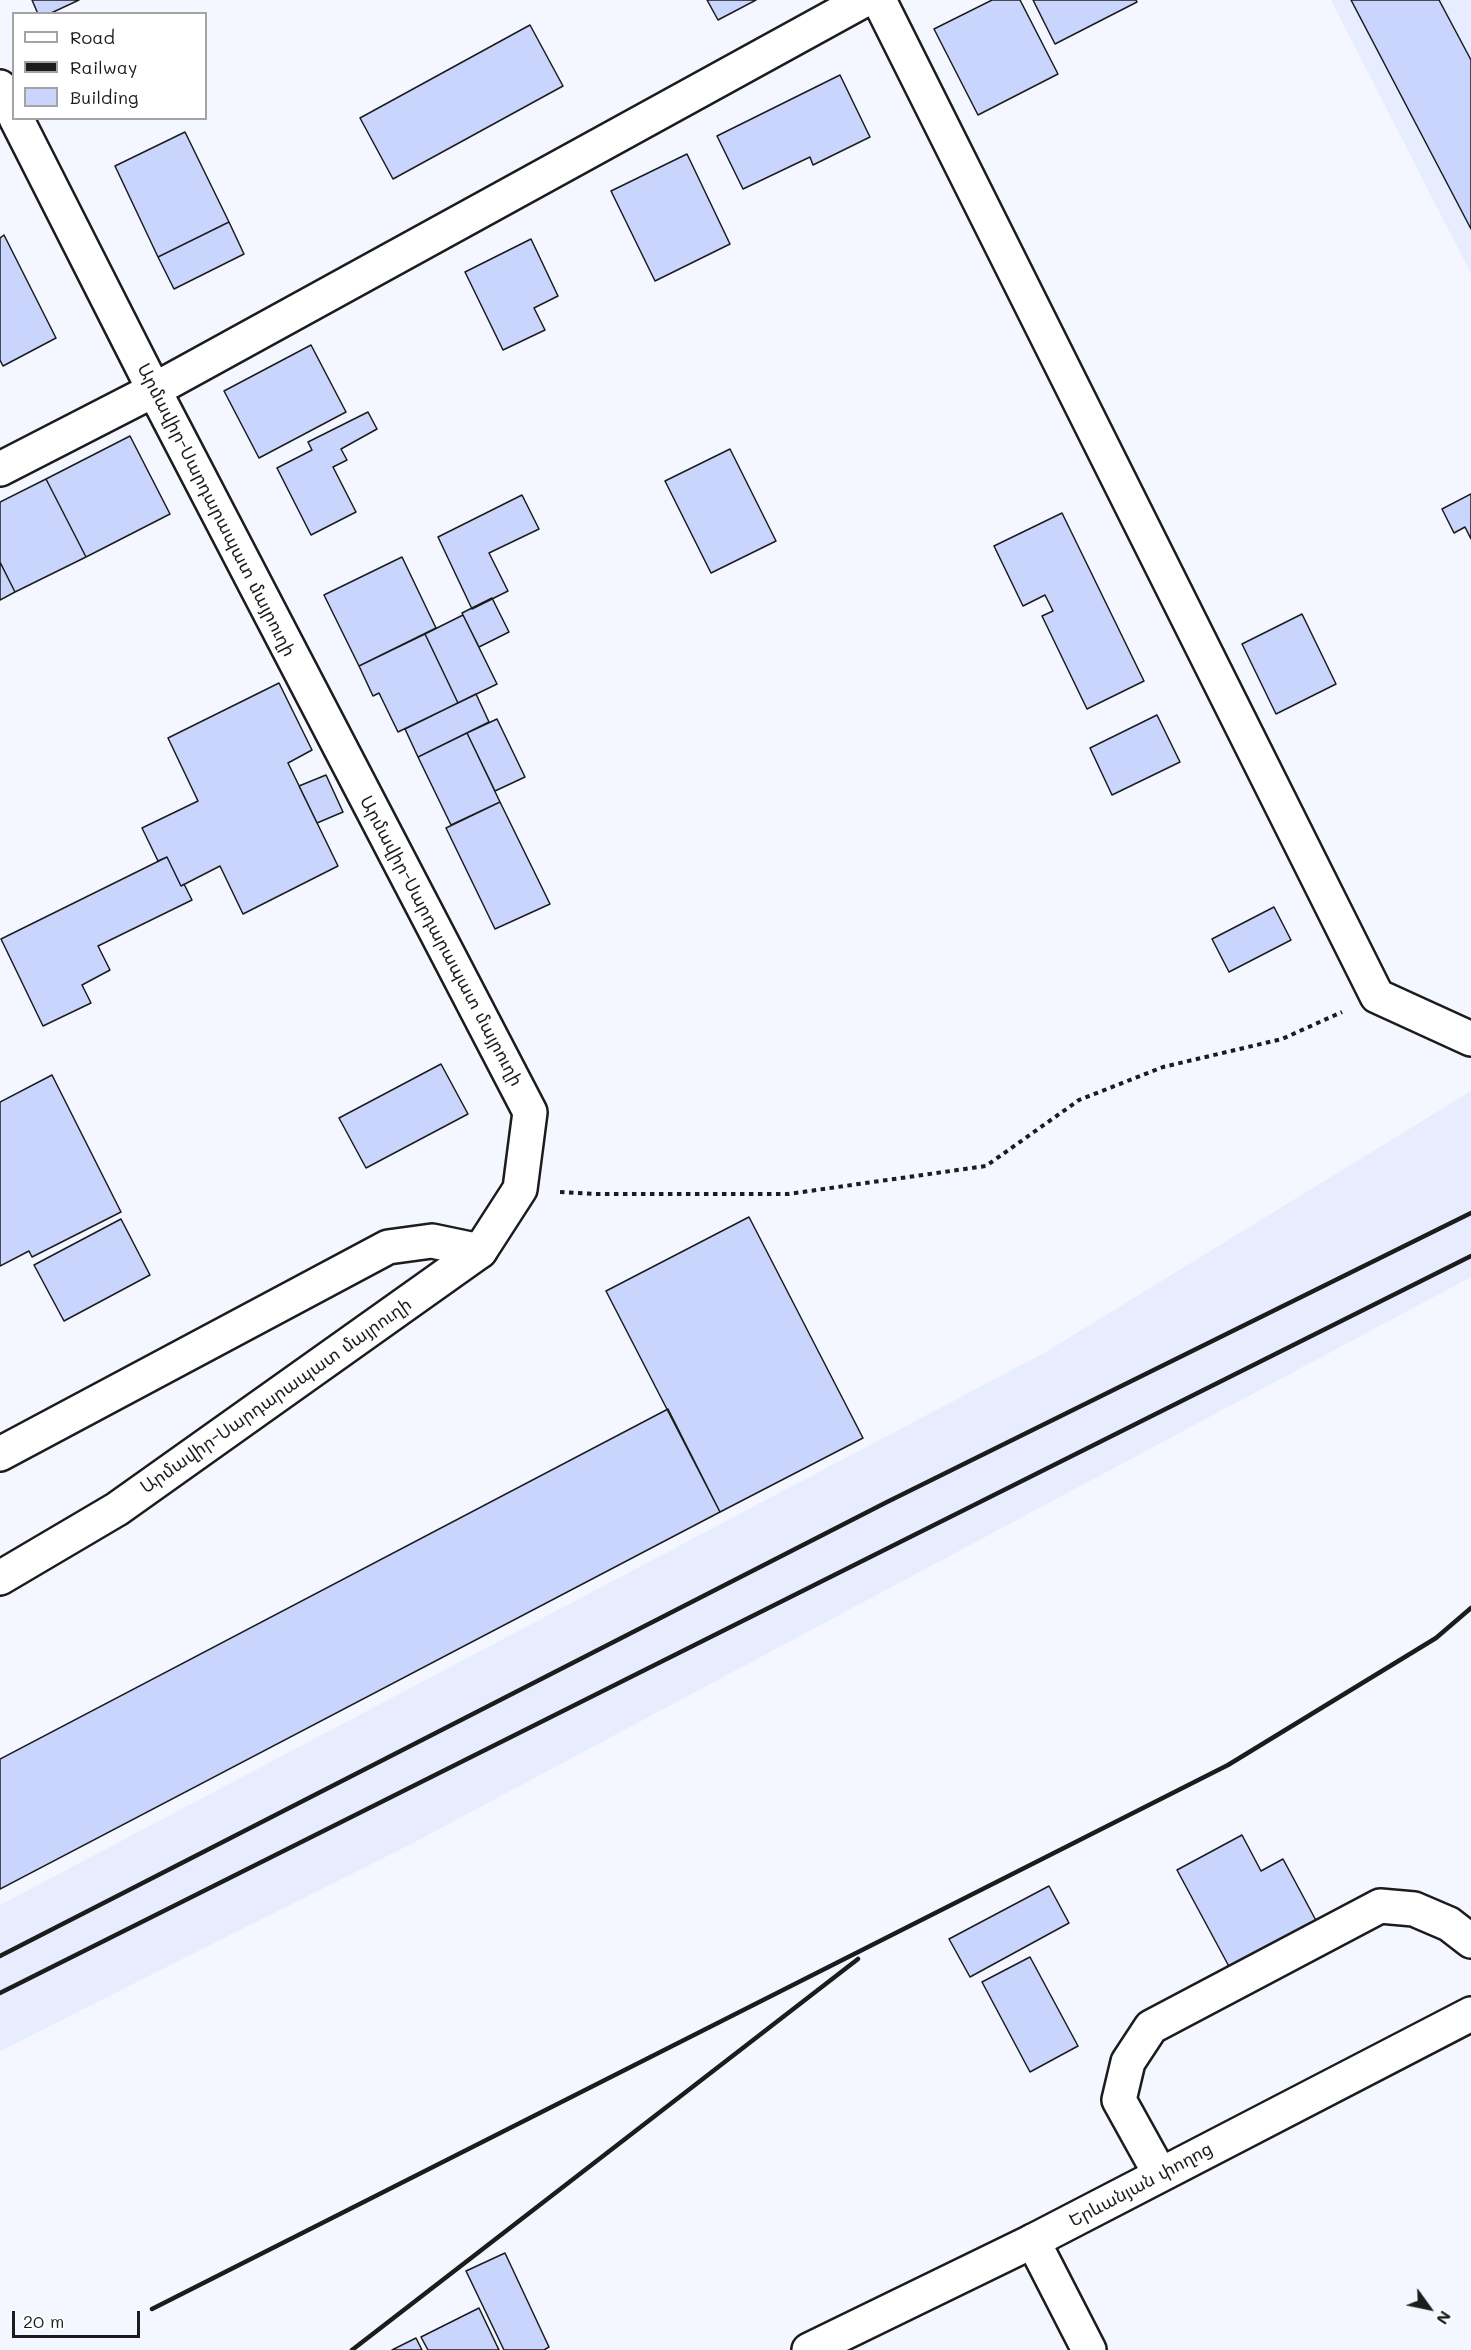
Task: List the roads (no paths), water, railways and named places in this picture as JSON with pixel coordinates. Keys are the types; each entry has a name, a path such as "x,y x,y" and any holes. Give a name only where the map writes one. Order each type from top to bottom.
{"main road":[{"path":"0,469 154,390 864,0"},
{"path":"879,0 1377,996 1471,1039"},
{"path":"0,87 12,110"},
{"name":"Արմավիր-Սարդարապատ մայրուղի","path":"0,1578 117,1509 480,1251 520,1189 530,1112 154,390 17,120"},
{"path":"0,1454 388,1247 432,1241 480,1251"},
{"path":"1160,2174 1119,2100 1128,2062 1152,2027 1380,1905 1414,1908 1449,1924 1471,1941"},
{"name":"Երևանյան փողոց","path":"809,2350 1033,2241 1471,2014"},
{"path":"1033,2241 1089,2350"}],"railway":[{"path":"0,1956 887,1502 1471,1213"},
{"path":"0,1993 1471,1256"},
{"path":"152,2309 1228,1765 1436,1638 1471,1608"},
{"path":"352,2350 858,1959"}]}
